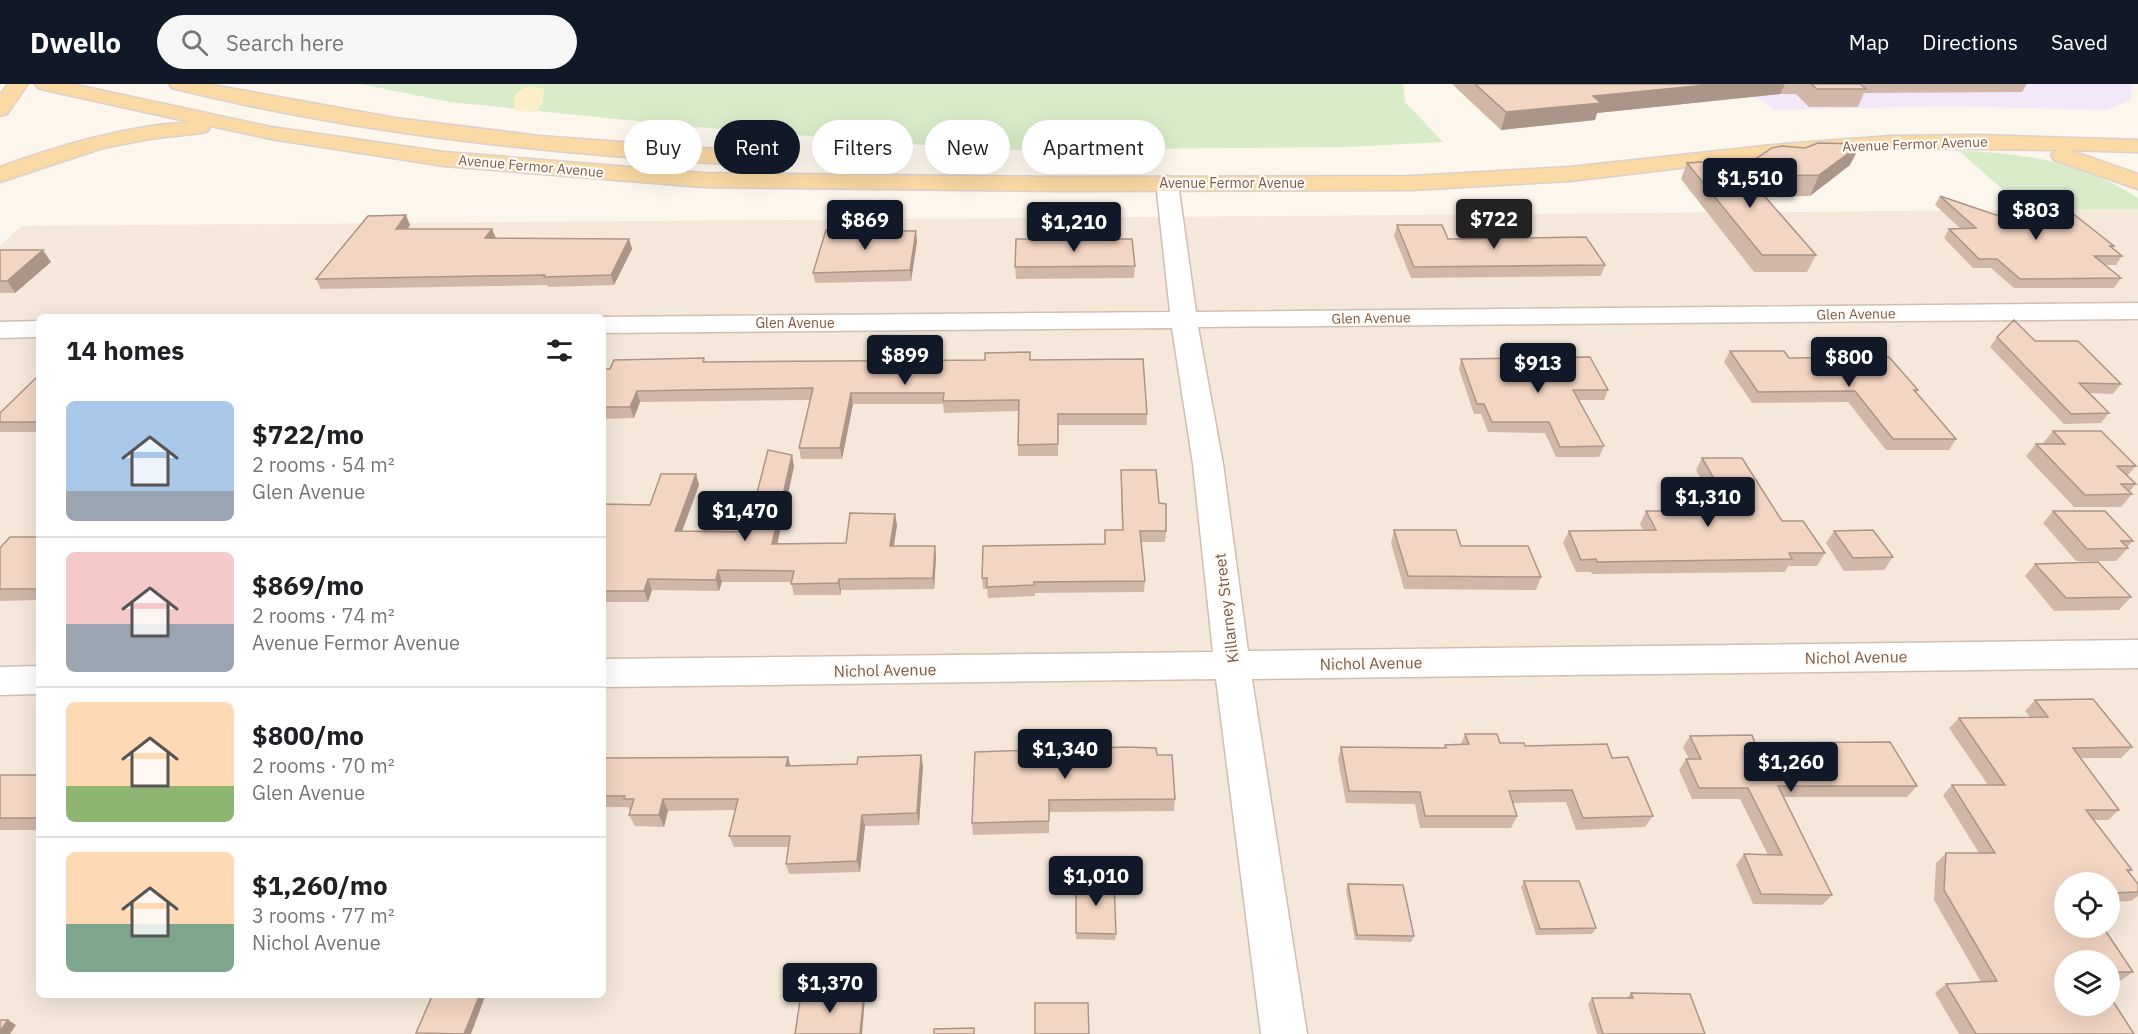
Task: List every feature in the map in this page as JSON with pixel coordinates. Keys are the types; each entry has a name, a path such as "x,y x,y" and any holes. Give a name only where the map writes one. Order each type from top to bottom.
{"main road":[{"path":"0,110 18,84"},
{"name":"Avenue Fermor Avenue","path":"45,84 271,133 444,159 703,180 1167,183 1470,180 1570,174 1773,151 1891,142 1978,141 2138,146"},
{"name":"Avenue Fermor Avenue","path":"179,84 396,125 628,152 785,161 1022,163"},
{"name":"Avenue Fermor Avenue","path":"1763,132 1927,123 2101,124"},
{"path":"0,175 44,158 122,136 200,127 271,133"},
{"path":"1978,141 2070,157 2138,182"},
{"path":"498,164 500,154 515,146 544,144"}],"street":[{"name":"Killarney Street","path":"1167,183 1184,320 1208,465 1232,665 1284,1034"},
{"name":"Glen Avenue","path":"606,325 2138,310"},
{"path":"0,330 36,329"},
{"name":"Nichol Avenue","path":"606,673 2138,654"},
{"path":"0,681 36,680"}],"shaded area":[{"path":"1736,84 2132,84 2131,100 2106,110 1947,106 1775,110"},
{"path":"2138,209 2138,1034 0,1034 0,246 21,226"}],"green space":[{"path":"360,84 1403,84 1405,102 1443,142 1347,147 1165,149 1165,120 1022,120 1022,150 1010,150 1010,120 925,120 925,145 913,144 913,120 812,120 812,136 800,135 800,120 714,120 714,128 702,128 702,120 626,120 450,102"},
{"path":"1959,151 2030,157 2075,168 2117,186 2138,198 2138,209 2011,210 2009,195"}],"sand":[{"path":"529,86 544,89 543,102 536,112 516,111 515,95"}],"building":[{"path":"1475,84 1717,84 1593,96 1601,103 1506,112"},
{"path":"1811,84 1860,84 1866,89 1817,89"},
{"path":"1818,143 1861,144 1819,175 1772,176 1757,158 1772,148 1782,146 1805,148"},
{"path":"1733,160 1816,255 1762,255 1687,163"},
{"path":"1940,196 1996,215 2018,215 2004,202 2058,202 2114,246 2110,246 2122,256 2094,256 2121,278 2020,279 1997,259 1979,259 1949,229 1976,228"},
{"path":"406,215 396,229 492,229 485,238 629,239 611,275 316,279 368,216"},
{"path":"1397,225 1442,225 1448,239 1586,237 1605,265 1414,267"},
{"path":"826,230 916,231 910,270 813,273"},
{"path":"1016,239 1132,239 1135,266 1015,267"},
{"path":"0,250 43,250 7,281 0,281"},
{"path":"2014,320 2035,341 2078,341 2121,384 2079,383 2109,413 2071,414 1997,337"},
{"path":"1730,351 1784,351 1789,358 1889,357 1956,439 1893,439 1855,391 1758,392"},
{"path":"1030,352 1030,360 1143,359 1147,414 1058,414 1058,444 1018,445 1019,400 943,401 944,393 851,393 840,448 799,448 813,388 637,391 630,407 606,407 606,369 610,369 614,360 704,358 703,362 985,360 985,353"},
{"path":"1590,357 1608,390 1573,390 1604,446 1560,447 1549,422 1492,422 1484,404 1477,404 1461,359"},
{"path":"36,378 36,422 0,422 0,413"},
{"path":"2053,431 2101,431 2136,466 2117,466 2136,484 2121,484 2132,494 2085,495 2036,444 2065,444"},
{"path":"768,450 792,455 772,544 846,543 850,513 895,514 890,546 935,546 933,578 839,579 838,583 791,584 794,571 718,570 716,580 648,579 644,591 606,591 606,504 650,505 661,474 696,474 675,531 747,532"},
{"path":"1702,458 1742,458 1782,521 1803,521 1825,553 1789,553 1792,559 1597,562 1596,559 1581,560 1569,531 1656,530 1646,511 1694,511 1689,503 1728,503"},
{"path":"1121,470 1156,470 1159,503 1166,504 1166,531 1140,531 1145,581 1034,582 1034,585 987,587 987,578 982,578 983,546 1105,544 1105,530 1123,530"},
{"path":"2053,511 2105,511 2133,541 2121,541 2128,548 2087,549"},
{"path":"1394,530 1456,530 1461,546 1528,546 1541,577 1408,576"},
{"path":"1873,530 1893,557 1853,558 1834,531"},
{"path":"10,537 36,537 36,589 0,589 0,548"},
{"path":"2098,562 2131,597 2066,598 2035,564"},
{"path":"2093,699 2132,747 2073,748 2119,810 2086,810 2132,870 2127,870 2138,884 2138,892 2120,893 2120,872 2054,872 2054,938 2110,938 2118,950 2054,950 2054,1016 2120,1016 2120,1012 2134,1034 1976,1034 1946,984 1997,981 1944,890 1946,853 1995,853 1952,785 2005,785 1959,718 2048,717 2035,700"},
{"path":"1465,734 1497,734 1500,743 1524,743 1525,746 1607,744 1612,758 1628,757 1653,816 1583,818 1572,790 1509,791 1517,816 1425,816 1420,792 1349,791 1341,747 1446,748 1445,745 1469,744"},
{"path":"1752,735 1755,743 1890,742 1917,786 1778,786 1832,895 1761,894 1744,854 1782,855 1748,788 1699,788 1686,759 1701,759 1690,736"},
{"path":"1156,748 1157,755 1172,755 1175,799 1049,800 1049,821 972,823 975,752"},
{"path":"921,755 917,813 862,815 857,861 786,864 790,836 729,836 738,799 663,799 659,815 629,815 634,799 624,799 625,796 606,796 606,758 788,757 786,766 857,764 858,757"},
{"path":"0,775 36,775 36,818 0,818"},
{"path":"1076,880 1114,880 1116,934 1076,933"},
{"path":"1524,881 1579,881 1596,928 1540,929"},
{"path":"1348,884 1403,885 1414,936 1357,935"},
{"path":"2120,952 2133,972 2120,972"},
{"path":"1631,993 1690,994 1705,1034 1603,1034 1592,998 1633,998"},
{"path":"801,994 864,994 860,1034 795,1034"},
{"path":"431,998 478,998 464,1034 416,1033"},
{"path":"1035,1003 1088,1003 1089,1034 1035,1034"},
{"path":"0,1020 8,1020 0,1031"},
{"path":"974,1028 974,1034 934,1034 934,1029"}]}
